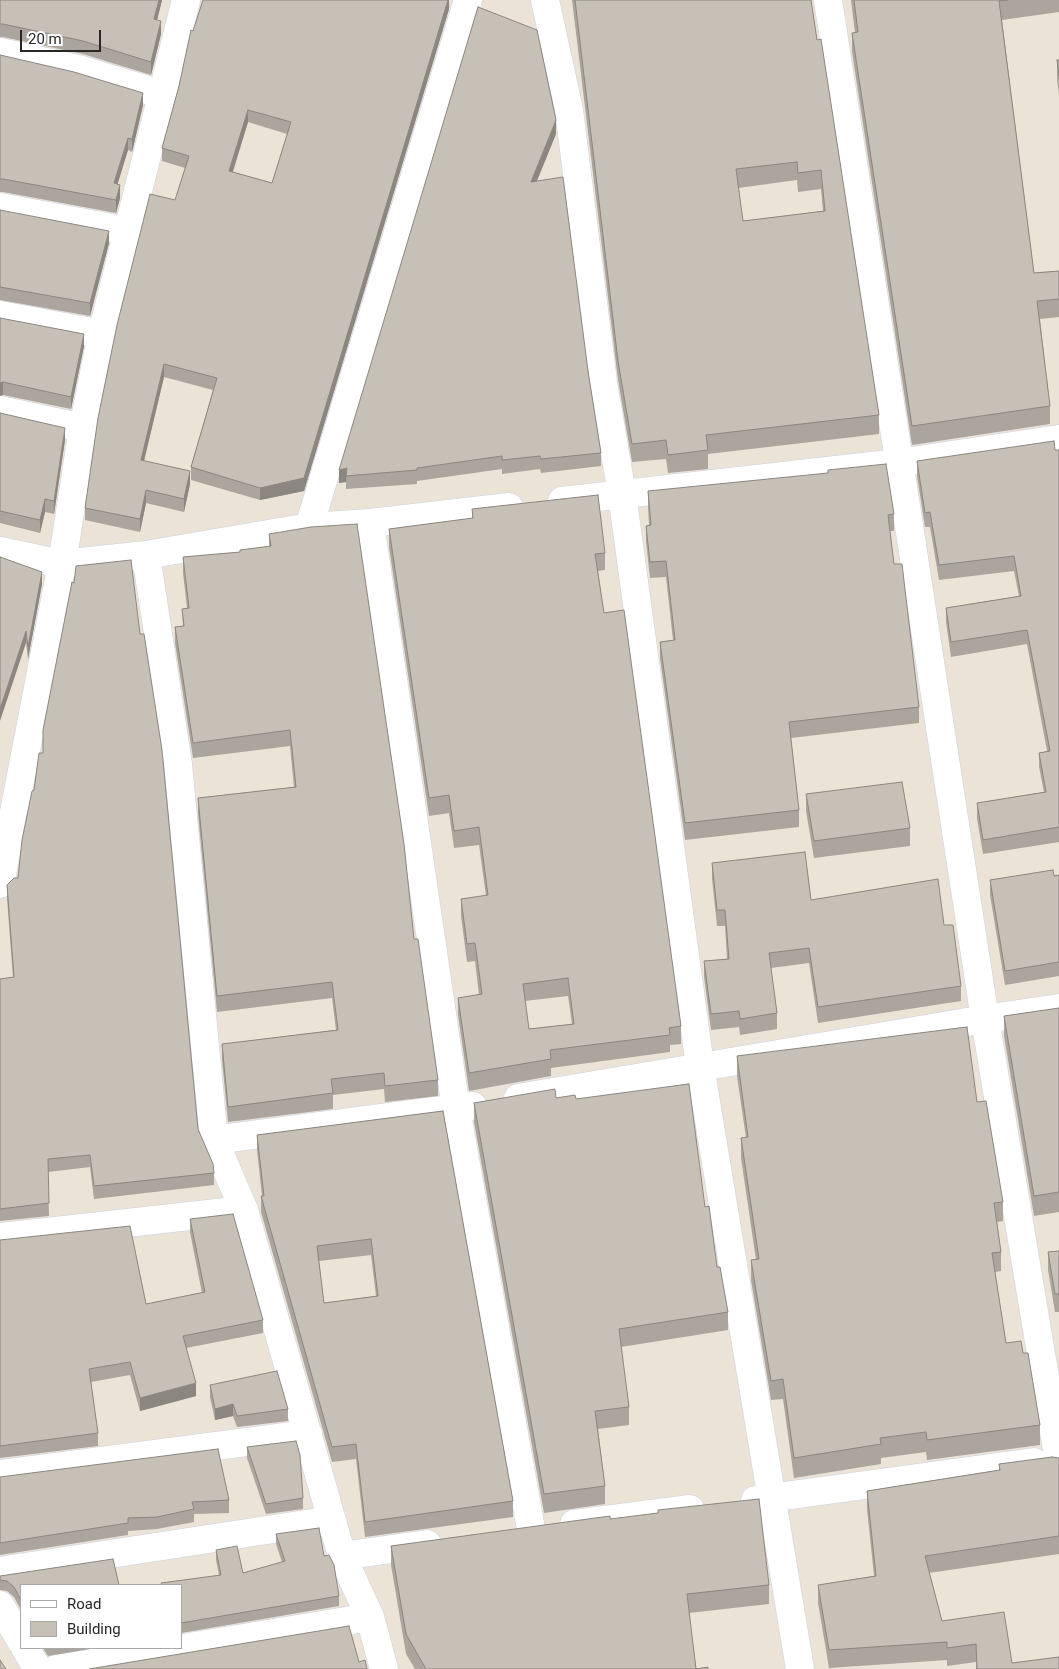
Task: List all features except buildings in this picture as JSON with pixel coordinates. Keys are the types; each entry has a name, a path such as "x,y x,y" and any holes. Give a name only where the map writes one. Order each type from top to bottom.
{"street":[{"path":"0,884 3,855 62,564 83,428 102,334 164,95 186,0"},
{"path":"309,527 468,0"},
{"path":"545,0 568,110 603,382 622,494 700,1066 800,1669"},
{"path":"502,1534 1059,1459 985,1019 828,0"},
{"path":"0,52 78,69 164,95"},
{"path":"0,206 128,231"},
{"path":"0,315 102,334"},
{"path":"0,410 83,428"},
{"path":"0,551 62,564 146,555 309,527 370,523 898,463 1059,439"},
{"path":"370,523 456,1109 530,1529"},
{"path":"146,555 178,764 214,1140 244,1210 342,1556 370,1618 384,1669"},
{"path":"214,1140 456,1109 700,1066 1059,1008"},
{"path":"0,1237 244,1210"},
{"path":"0,1474 308,1434"},
{"path":"0,1571 332,1520"},
{"path":"342,1556 455,1540"},
{"path":"0,1605 20,1639"},
{"path":"182,1649 370,1618"},
{"path":"26,1649 38,1669"},
{"path":"56,1669 179,1649"}]}
